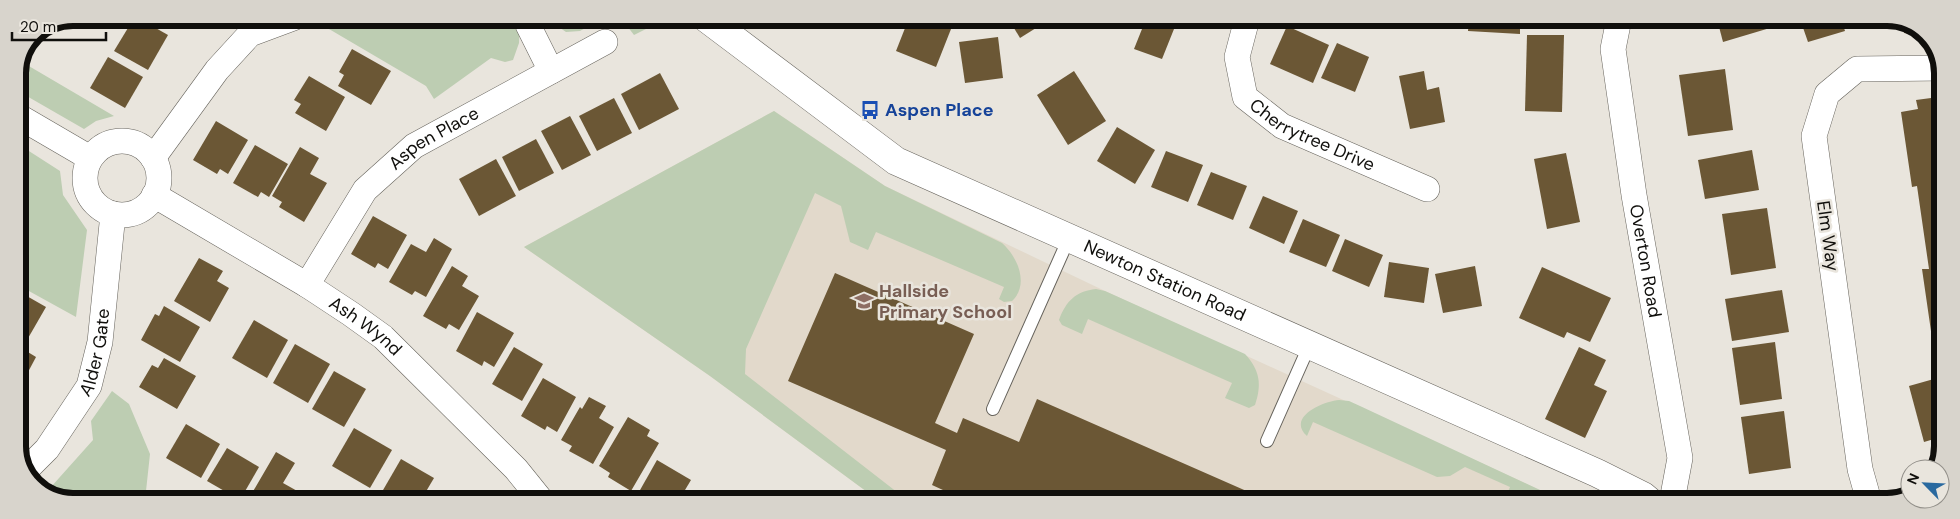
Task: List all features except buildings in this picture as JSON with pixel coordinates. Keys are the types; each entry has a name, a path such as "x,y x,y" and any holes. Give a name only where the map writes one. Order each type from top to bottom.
{"street":[{"path":"152,158 217,70 250,34 272,26"},
{"path":"528,26 551,71"},
{"name":"Newton Station Road","path":"717,26 896,161 1310,344 1597,473 1637,493"},
{"name":"Cherrytree Drive","path":"1245,26 1237,56 1245,97 1282,126 1427,189"},
{"name":"Overton Road","path":"1618,26 1613,49 1634,195 1680,458 1673,493"},
{"name":"Aspen Place","path":"307,285 366,190 414,146 606,42"},
{"name":"Elm Way","path":"1867,493 1860,469 1814,136 1827,94 1857,69 1934,68"},
{"path":"26,121 90,158"},
{"path":"121,141 139,146 152,158 159,176 154,195 147,205 125,215 113,214 100,208 90,198 85,185 85,172 90,158 109,143 121,141"},
{"name":"Ash Wynd","path":"154,195 307,285 383,337 516,469 535,493"},
{"name":"Alder Gate","path":"31,465 47,449 89,386 100,342 113,214"}],"lane":[{"path":"993,409 1069,238"},
{"path":"1267,441 1310,344"}],"shaded area":[{"name":"Hallside Primary School","path":"774,111 885,186 1105,291 1540,490 1538,493 869,493 710,376 524,247"}],"green space":[{"path":"333,26 520,26 519,43 513,60 505,62 491,58 434,99 426,86 329,29"},
{"path":"557,26 589,26 580,31 566,32"},
{"path":"627,26 652,26 634,35"},
{"path":"27,65 114,116 96,121 84,129 26,96"},
{"path":"774,111 885,186 1002,243 1017,263 1021,279 1020,287 1012,301 1004,302 999,299 1004,287 876,232 868,250 850,242 841,206 815,193 746,349 745,374 898,493 869,493 710,376 524,247"},
{"path":"26,149 60,171 63,195 87,230 76,317 26,289"},
{"path":"1096,289 1105,291 1245,354 1257,372 1259,384 1255,405 1249,408 1225,398 1232,383 1088,319 1082,334 1062,325 1059,320 1069,302 1083,292"},
{"path":"112,391 129,404 150,454 145,493 73,493 50,487 93,440 91,421"},
{"path":"1332,401 1349,401 1540,490 1538,493 1507,493 1510,487 1465,467 1450,476 1437,477 1313,422 1307,436 1302,429 1301,423 1304,417 1317,407"}],"place":[{"name":"Aspen Place","path":"870,110"},
{"name":"Hallside Primary School","path":"864,301"}]}
